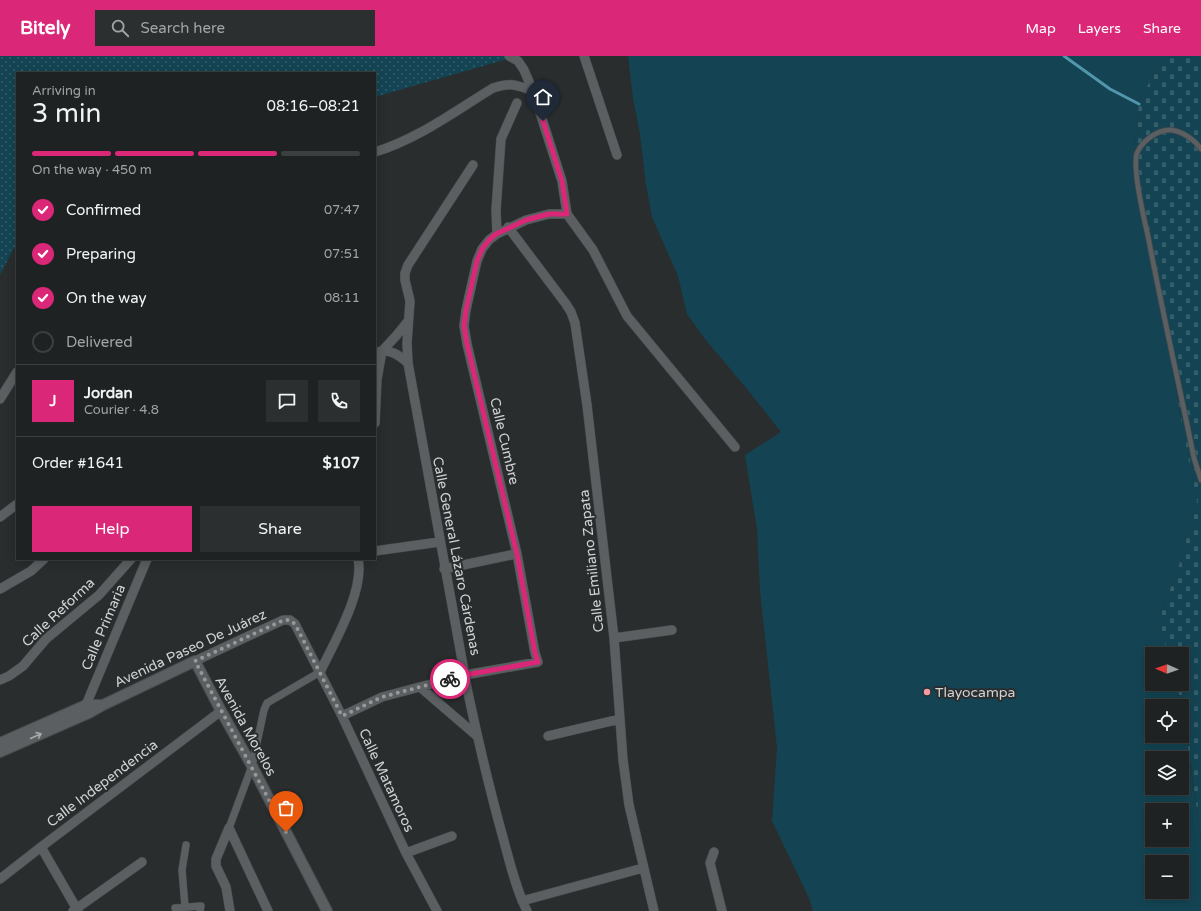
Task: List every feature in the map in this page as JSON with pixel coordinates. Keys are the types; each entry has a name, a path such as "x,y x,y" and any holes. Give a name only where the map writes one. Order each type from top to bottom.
{"street":[{"path":"509,56 518,61 524,70 533,91 562,181 567,214 593,250 627,316 735,447"},
{"path":"584,56 617,155"},
{"path":"376,152 412,136 493,88 506,84 520,86 533,91"},
{"path":"496,234 496,210 501,139 517,103"},
{"name":"Calle General Lázaro Cárdenas","path":"473,165 405,273 404,280 410,301 408,321 408,363 439,542 477,736 490,791 522,901 527,911"},
{"name":"Calle Cumbre","path":"465,675 538,662 535,653 517,554 467,344 464,326 466,310 477,261 482,249 489,240 508,227 526,220 549,214 567,214"},
{"name":"Calle Emiliano Zapata","path":"508,227 566,304 575,323 588,413 614,638 623,760 629,805 654,911"},
{"path":"376,395 378,352 396,336 408,321"},
{"path":"378,352 396,353 408,363"},
{"path":"0,399 16,374"},
{"path":"0,518 16,505"},
{"path":"376,551 439,542"},
{"path":"444,569 511,555"},
{"path":"0,589 31,571 43,560"},
{"name":"Calle Reforma","path":"0,680 9,676 23,666 46,639 99,595 130,560"},
{"name":"Calle Primaria","path":"87,709 147,560"},
{"path":"230,911 226,887 216,866 216,859 252,766 264,710 267,702 320,672 355,598 360,568 358,560"},
{"name":"Avenida Paseo De Juárez","path":"0,743 103,704 284,620 290,620"},
{"name":"Calle Matamoros","path":"290,620 295,624 320,672 406,853 437,911"},
{"path":"614,638 672,630"},
{"name":"Avenida Morelos","path":"195,661 252,766 327,911"},
{"path":"342,716 382,697 465,675"},
{"path":"420,687 477,736"},
{"name":"Avenida Paseo De Juárez","path":"0,752 87,709"},
{"name":"Calle Independencia","path":"0,879 221,711"},
{"path":"548,736 620,719"},
{"path":"229,828 268,911"},
{"path":"406,853 452,836"},
{"path":"185,907 182,870 186,845"},
{"path":"41,847 76,910 142,862"},
{"path":"714,852 710,863 722,911"},
{"path":"522,901 643,868"},
{"path":"174,908 200,906 200,911"}],"lane":[{"path":"1200,145 1188,137 1170,130 1157,133 1145,142 1138,152 1136,165 1140,201 1194,458 1201,480"}],"green space":[{"path":"0,56 518,56 376,97 376,72 16,72 16,244 0,275"},
{"path":"628,56 1164,56 1139,101 1134,157 1152,243 1184,437 1197,501 1177,572 1158,619 1166,647 1145,647 1145,691 1178,691 1179,699 1145,699 1145,743 1187,743 1188,751 1145,751 1145,795 1189,795 1189,758 1201,838 1201,911 813,911 809,898 772,821 777,748 760,591 757,529 745,455 781,432 705,339 687,314 678,276 652,217 646,185 640,134 633,98"},
{"path":"1164,56 1201,56 1201,838 1187,743 1189,743 1189,699 1180,699 1178,691 1189,691 1189,647 1166,647 1158,619 1177,572 1197,501 1184,437 1152,243 1134,157 1139,101"}],"waterway":[{"path":"1064,56 1110,89 1139,104"}],"way so far":[{"path":"286,832 195,661 284,620 290,620 295,624 342,716 382,697 450,679"}],"place":[{"name":"Tlayocampa","path":"927,692"}],"route":[{"path":"450,679 538,662 535,653 517,554 464,326 477,261 482,249 489,240 508,227 526,220 549,214 567,214 562,181 543,121"}]}
